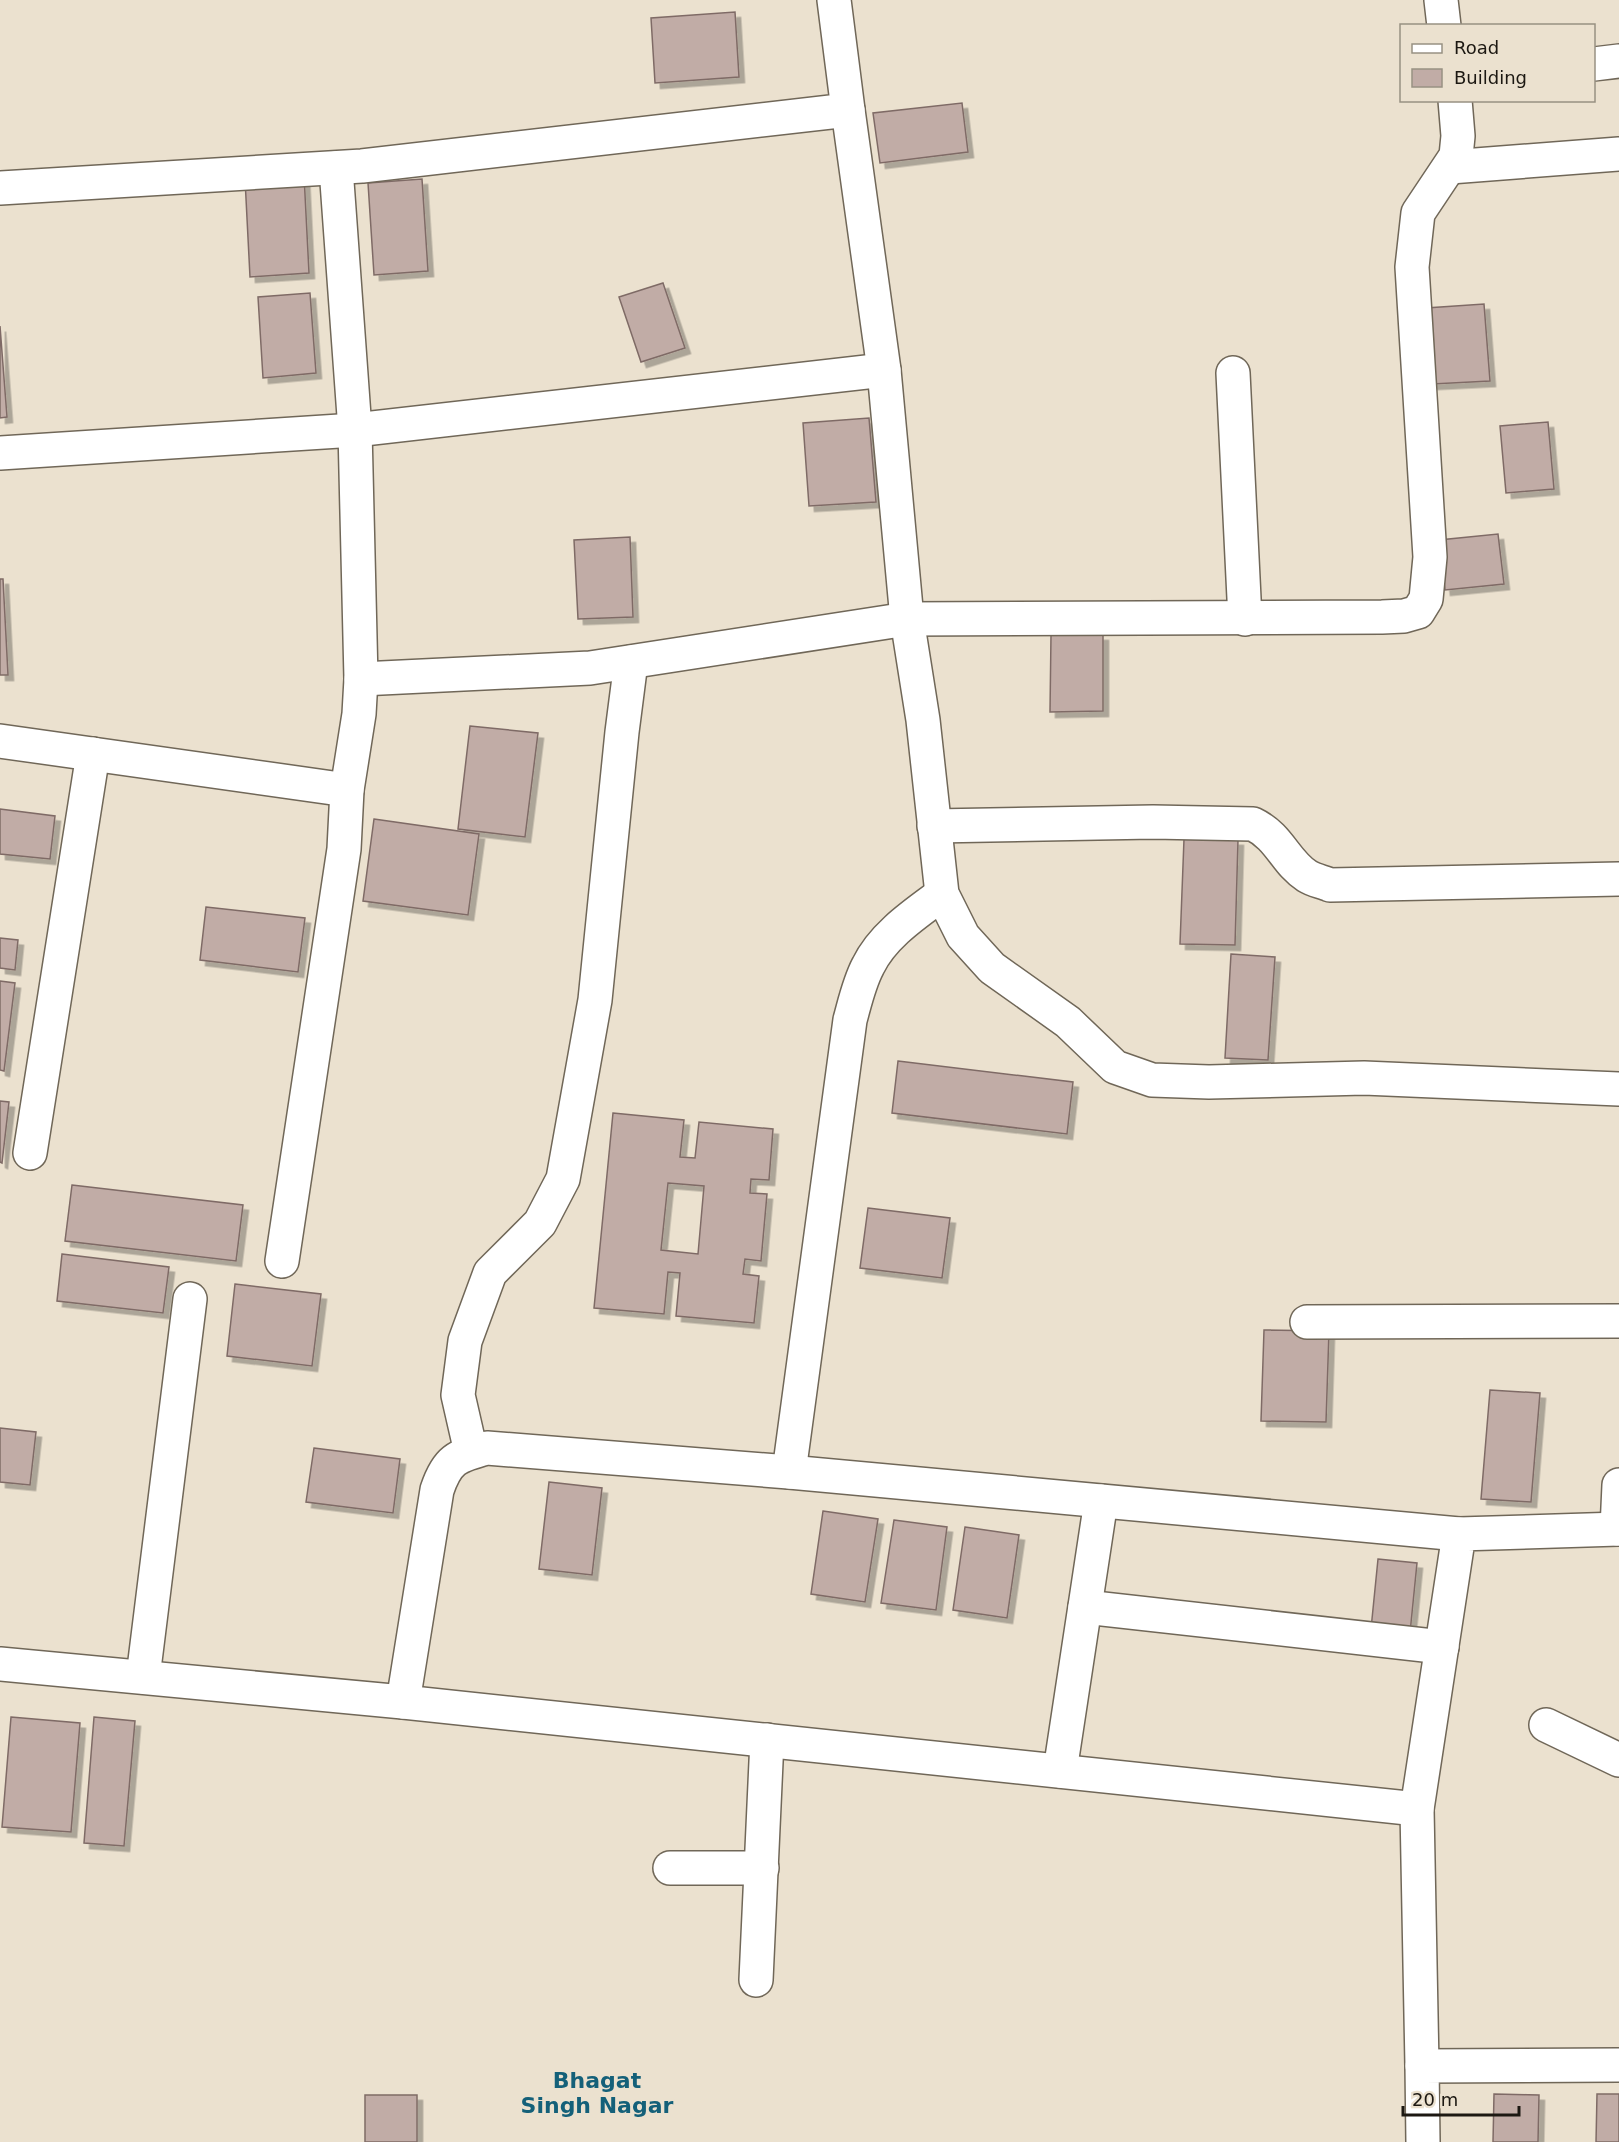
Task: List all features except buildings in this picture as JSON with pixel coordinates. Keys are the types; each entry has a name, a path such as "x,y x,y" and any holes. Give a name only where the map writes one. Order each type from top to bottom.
{"street":[{"path":"834,0 884,370 907,619 923,720 942,894 963,936 992,968 1068,1022 1115,1066 1152,1080 1209,1082 1364,1078 1619,1089"},
{"path":"1441,0 1444,24"},
{"path":"1595,64 1619,61"},
{"path":"361,679 590,668 907,619 1245,619 1404,616 1418,612 1425,599 1430,557 1412,267 1418,213 1456,156 1458,136 1455,102"},
{"path":"0,188 336,168 848,110"},
{"path":"1450,166 1619,154"},
{"path":"282,1262 344,849 347,790 359,714 361,679 355,430 336,168"},
{"path":"0,453 355,430 884,370"},
{"path":"1233,373 1245,619"},
{"path":"471,1452 458,1395 465,1341 490,1273 540,1223 563,1179 595,1000 631,662"},
{"path":"0,741 347,790"},
{"path":"30,1153 93,754"},
{"path":"934,826 1153,822 1253,824 1274,838 1293,863 1307,876 1329,885 1619,879"},
{"path":"789,1472 850,1020 869,964 884,943 903,924 942,894"},
{"path":"143,1677 190,1299"},
{"path":"1307,1322 1619,1321"},
{"path":"403,1702 436,1490 443,1472 456,1458 486,1448 789,1472 1459,1534 1618,1529 1619,1485"},
{"path":"1060,1771 1101,1501"},
{"path":"1423,2142 1417,1809 1459,1534"},
{"path":"1085,1607 1442,1647"},
{"path":"0,1664 403,1702 1417,1809"},
{"path":"1546,1725 1619,1760"},
{"path":"756,1980 767,1740"},
{"path":"670,1868 762,1868"},
{"path":"1422,2066 1619,2065"}],"district":[{"name":"Bhagat Singh Nagar","path":"597,2092"}]}
